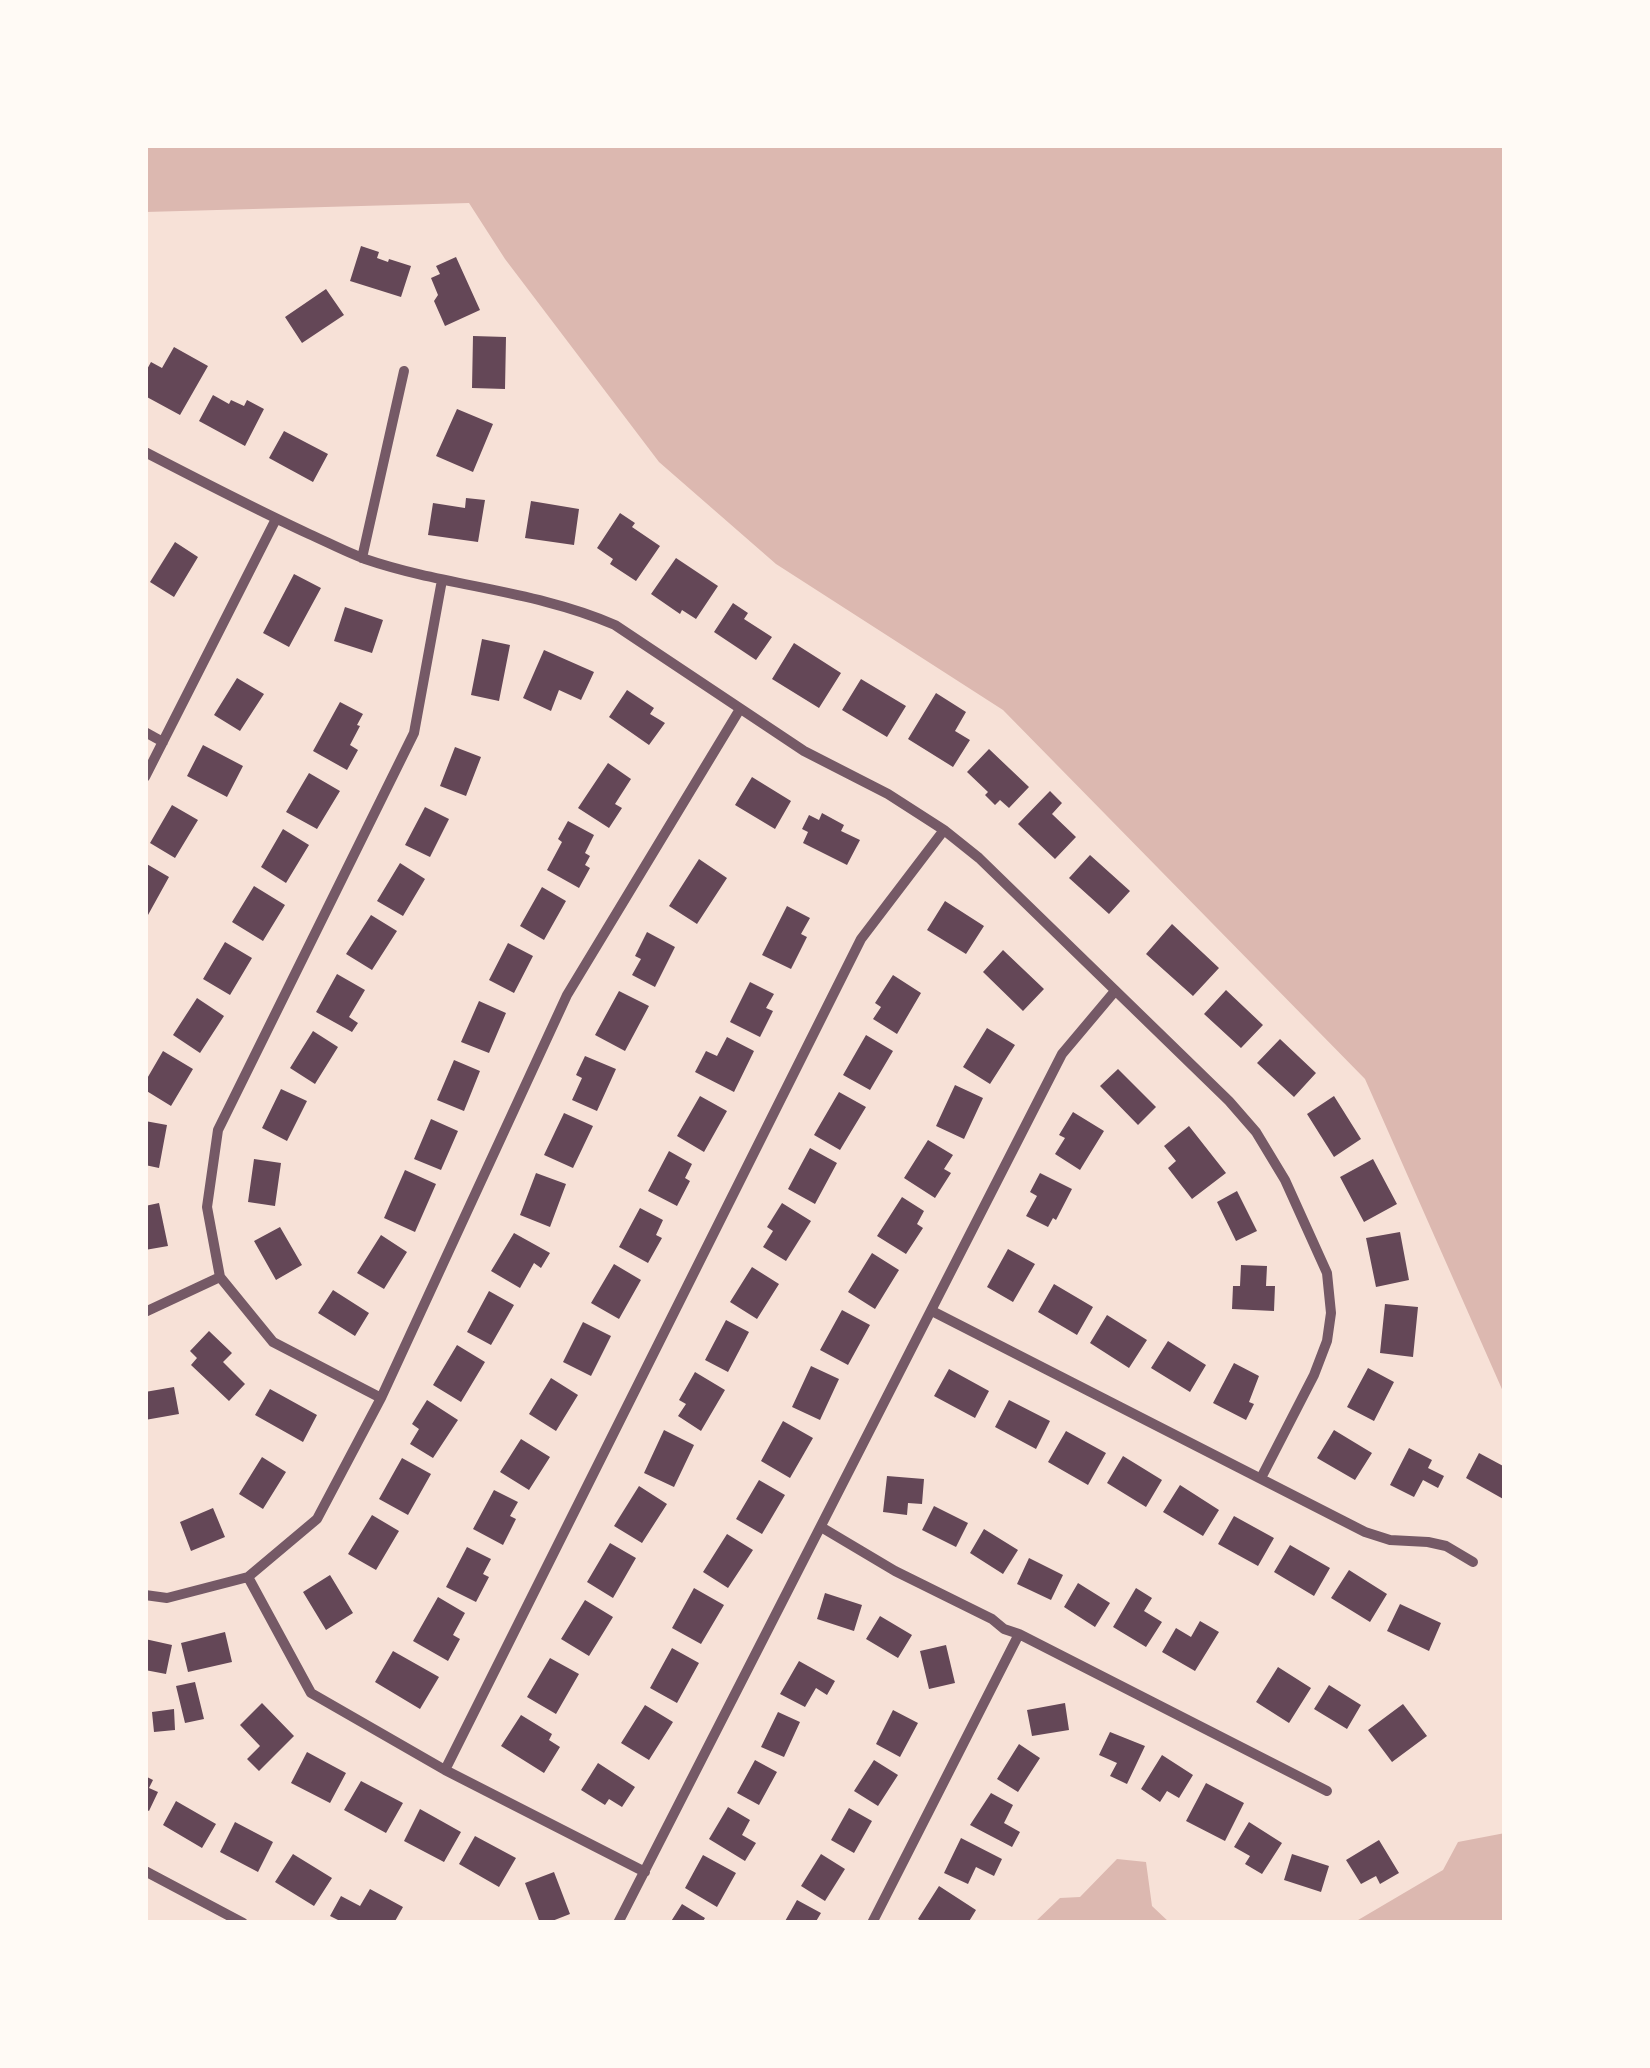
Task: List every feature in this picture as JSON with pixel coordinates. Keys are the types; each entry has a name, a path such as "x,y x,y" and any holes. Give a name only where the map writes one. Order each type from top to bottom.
{"street":[{"path":"362,558 404,371"},
{"path":"145,452 362,558 442,580 545,600 582,610 615,625 804,751 888,794 980,858 1228,1101 1256,1132 1286,1180 1326,1274 1332,1313 1327,1341 1314,1375 1261,1478"},
{"path":"145,777 276,519"},
{"path":"381,1398 273,1342 220,1278 207,1207 218,1130 414,734 442,580"},
{"path":"145,1595 167,1598 248,1577 316,1519 381,1398 567,995 740,708"},
{"path":"145,732 163,742"},
{"path":"445,1770 860,940 944,830"},
{"path":"618,1923 1062,1054 1115,990"},
{"path":"145,1312 220,1278"},
{"path":"932,1311 1365,1532 1390,1540 1446,1546 1472,1562"},
{"path":"822,1527 1004,1629 1327,1791"},
{"path":"248,1577 310,1693 445,1770 644,1872"},
{"path":"872,1923 1020,1634"},
{"path":"145,1871 243,1923"}],"shaded area":[{"path":"145,145 1505,145 1505,1396 1365,1079 1003,710 776,564 659,462 505,259 469,203 145,212"},
{"path":"1505,1833 1505,1923 1353,1923 1443,1870 1458,1842"},
{"path":"1117,1859 1146,1862 1152,1906 1170,1923 1034,1923 1060,1898 1080,1897"}],"building":[{"path":"361,246 379,252 377,258 411,266 401,297 350,281"},
{"path":"456,257 480,310 445,326 434,301 438,295 431,278 440,274 436,266"},
{"path":"326,289 344,315 302,343 285,317"},
{"path":"473,336 506,337 505,389 472,388"},
{"path":"174,347 208,366 180,415 145,396 145,373 151,362 162,368"},
{"path":"213,395 229,404 231,400 244,406 247,400 264,409 245,446 199,421"},
{"path":"457,409 493,424 473,472 436,456"},
{"path":"284,431 328,454 313,482 269,458"},
{"path":"466,498 485,500 478,542 428,535 433,503 465,508"},
{"path":"531,501 579,509 574,545 525,538"},
{"path":"620,513 635,523 632,527 660,546 636,581 610,564 613,559 597,548"},
{"path":"175,542 198,557 174,597 150,582"},
{"path":"676,558 718,586 696,619 682,610 680,614 651,594"},
{"path":"294,574 321,588 289,647 263,633"},
{"path":"733,603 748,613 744,619 772,637 756,660 714,632"},
{"path":"345,607 383,620 372,653 334,641"},
{"path":"482,639 510,645 499,701 471,695"},
{"path":"794,643 841,673 819,708 772,679"},
{"path":"544,650 594,672 581,700 559,690 551,711 523,698"},
{"path":"237,678 264,694 240,731 214,715"},
{"path":"861,679 906,706 887,737 842,710"},
{"path":"627,690 654,708 650,714 665,723 649,745 609,717"},
{"path":"936,693 966,712 955,731 970,740 953,767 908,739"},
{"path":"340,702 363,714 350,745 358,750 347,770 313,751"},
{"path":"203,745 243,766 227,797 187,776"},
{"path":"455,747 481,757 466,796 440,786"},
{"path":"989,749 1029,787 1009,808 1000,800 995,805 985,795 988,792 967,772"},
{"path":"608,763 631,779 615,804 622,808 609,828 578,808"},
{"path":"309,773 340,791 317,829 286,812"},
{"path":"752,777 791,801 775,829 735,805"},
{"path":"1050,791 1062,803 1052,814 1076,837 1055,859 1018,824"},
{"path":"172,805 198,820 175,858 150,843"},
{"path":"425,807 449,819 430,857 405,845"},
{"path":"822,813 844,825 841,831 860,840 847,865 803,843 808,832 802,829 809,815 819,820"},
{"path":"568,821 594,835 585,853 590,856 585,865 590,868 579,888 547,870"},
{"path":"283,829 309,845 286,883 261,867"},
{"path":"1090,855 1130,891 1109,914 1069,878"},
{"path":"699,859 727,878 697,924 669,906"},
{"path":"145,863 169,877 148,915 145,913"},
{"path":"400,863 425,879 403,916 377,901"},
{"path":"254,886 285,905 263,941 232,922"},
{"path":"542,887 566,901 544,940 520,926"},
{"path":"945,901 984,926 966,954 927,930"},
{"path":"787,906 810,918 801,934 807,937 791,969 762,955"},
{"path":"371,915 397,931 372,970 346,954"},
{"path":"1172,924 1219,968 1193,996 1146,954"},
{"path":"647,932 675,947 655,987 632,975 641,959 635,956"},
{"path":"225,942 252,958 230,995 203,979"},
{"path":"508,943 533,956 514,993 489,980"},
{"path":"1003,950 1044,989 1023,1011 983,972"},
{"path":"337,974 365,990 349,1017 358,1023 352,1032 316,1012"},
{"path":"893,975 921,993 897,1034 873,1019 881,1007 875,1003"},
{"path":"750,982 774,994 766,1008 773,1011 760,1037 730,1022"},
{"path":"1226,990 1263,1025 1241,1048 1204,1014"},
{"path":"619,991 649,1006 625,1051 595,1035"},
{"path":"197,998 224,1016 200,1053 173,1035"},
{"path":"479,1001 506,1013 489,1053 461,1042"},
{"path":"987,1028 1015,1045 990,1084 963,1067"},
{"path":"313,1031 338,1047 315,1084 290,1068"},
{"path":"866,1035 893,1051 870,1090 843,1075"},
{"path":"727,1037 754,1051 734,1092 695,1072 706,1051 717,1056"},
{"path":"1280,1039 1316,1073 1294,1097 1257,1063"},
{"path":"163,1051 193,1069 171,1106 145,1090 145,1082"},
{"path":"585,1056 616,1069 597,1111 572,1100 582,1078 576,1075"},
{"path":"454,1060 480,1071 464,1111 437,1100"},
{"path":"1118,1069 1156,1107 1138,1125 1100,1086"},
{"path":"955,1085 983,1098 964,1139 936,1126"},
{"path":"281,1089 307,1101 287,1141 262,1128"},
{"path":"839,1092 866,1107 840,1150 814,1135"},
{"path":"700,1096 727,1111 704,1152 677,1136"},
{"path":"1334,1096 1361,1139 1334,1157 1307,1114"},
{"path":"1073,1112 1104,1131 1080,1170 1055,1154 1065,1138 1059,1135"},
{"path":"564,1113 593,1126 573,1168 544,1155"},
{"path":"431,1119 458,1131 441,1170 414,1159"},
{"path":"145,1121 167,1125 159,1168 145,1165"},
{"path":"1189,1126 1226,1173 1192,1199 1168,1168 1176,1161 1164,1146"},
{"path":"928,1140 953,1155 944,1169 951,1173 935,1198 904,1178"},
{"path":"810,1148 837,1163 815,1204 788,1189"},
{"path":"669,1151 692,1164 685,1178 690,1181 677,1206 648,1191"},
{"path":"254,1159 281,1163 275,1206 248,1202"},
{"path":"1373,1159 1397,1204 1364,1222 1340,1177"},
{"path":"405,1170 436,1184 415,1232 384,1218"},
{"path":"536,1173 566,1184 550,1227 520,1215"},
{"path":"1040,1173 1072,1189 1056,1220 1053,1218 1048,1227 1026,1216 1037,1196 1030,1192"},
{"path":"1237,1191 1257,1231 1236,1241 1217,1202"},
{"path":"902,1197 924,1211 917,1224 923,1228 906,1254 877,1236"},
{"path":"159,1203 168,1246 145,1250 145,1206"},
{"path":"782,1203 811,1221 786,1261 763,1247 773,1231 767,1227"},
{"path":"640,1208 663,1220 656,1235 662,1238 648,1263 619,1247"},
{"path":"280,1227 302,1265 276,1280 254,1241"},
{"path":"1400,1232 1409,1280 1376,1287 1366,1238"},
{"path":"514,1233 550,1253 541,1268 534,1263 520,1288 491,1271"},
{"path":"381,1235 407,1252 384,1289 357,1273"},
{"path":"1008,1249 1035,1264 1013,1302 987,1287"},
{"path":"872,1253 899,1270 875,1309 848,1292"},
{"path":"614,1264 641,1280 619,1319 591,1303"},
{"path":"1241,1265 1267,1266 1266,1286 1275,1286 1274,1311 1232,1309 1233,1286 1240,1286"},
{"path":"752,1267 779,1284 757,1319 730,1302"},
{"path":"1054,1284 1093,1307 1077,1335 1038,1312"},
{"path":"333,1290 369,1313 355,1336 318,1313"},
{"path":"489,1291 514,1305 491,1345 467,1332"},
{"path":"1385,1304 1418,1307 1413,1357 1380,1353"},
{"path":"842,1310 870,1325 848,1365 820,1350"},
{"path":"1107,1315 1147,1340 1129,1368 1090,1343"},
{"path":"726,1320 749,1332 728,1372 705,1360"},
{"path":"583,1322 611,1336 591,1376 563,1362"},
{"path":"209,1331 232,1353 223,1362 245,1384 229,1401 191,1365 197,1358 190,1351"},
{"path":"1168,1341 1206,1365 1190,1392 1151,1368"},
{"path":"457,1345 485,1362 461,1402 433,1385"},
{"path":"1234,1363 1259,1376 1249,1402 1254,1404 1246,1420 1213,1403"},
{"path":"811,1366 839,1379 820,1420 792,1407"},
{"path":"1368,1368 1394,1382 1374,1421 1347,1407"},
{"path":"949,1369 989,1391 975,1418 934,1396"},
{"path":"695,1372 725,1390 701,1431 678,1416 686,1404 679,1400"},
{"path":"551,1378 578,1395 556,1431 529,1414"},
{"path":"174,1387 179,1414 145,1420 145,1392"},
{"path":"270,1389 317,1415 303,1442 255,1415"},
{"path":"427,1400 458,1420 433,1458 410,1444 419,1429 412,1424"},
{"path":"1009,1400 1050,1421 1036,1449 995,1427"},
{"path":"783,1421 813,1438 790,1478 761,1461"},
{"path":"664,1430 694,1445 674,1487 644,1473"},
{"path":"1334,1430 1372,1453 1355,1480 1317,1458"},
{"path":"1066,1431 1106,1453 1088,1485 1048,1462"},
{"path":"521,1439 550,1457 529,1490 500,1472"},
{"path":"1409,1448 1432,1460 1428,1468 1444,1476 1438,1488 1423,1480 1414,1497 1390,1485"},
{"path":"1479,1453 1505,1467 1505,1500 1466,1478"},
{"path":"1123,1456 1162,1480 1146,1507 1107,1483"},
{"path":"262,1457 286,1472 263,1509 239,1494"},
{"path":"402,1458 431,1474 408,1515 379,1499"},
{"path":"887,1476 924,1479 922,1504 908,1503 907,1515 883,1512"},
{"path":"759,1480 785,1495 762,1534 736,1519"},
{"path":"1180,1485 1219,1510 1203,1536 1163,1512"},
{"path":"639,1486 667,1504 642,1543 614,1526"},
{"path":"494,1490 518,1502 510,1516 516,1519 503,1545 473,1529"},
{"path":"934,1506 968,1523 956,1547 922,1530"},
{"path":"213,1508 225,1537 191,1551 180,1522"},
{"path":"372,1515 399,1531 376,1570 348,1554"},
{"path":"1234,1516 1274,1538 1258,1566 1218,1544"},
{"path":"984,1529 1018,1550 1003,1574 970,1553"},
{"path":"727,1534 753,1550 728,1588 703,1572"},
{"path":"610,1543 636,1558 613,1598 587,1582"},
{"path":"1290,1545 1330,1568 1314,1596 1274,1572"},
{"path":"467,1547 491,1559 483,1574 489,1577 476,1602 446,1587"},
{"path":"1029,1558 1063,1575 1051,1600 1017,1584"},
{"path":"1349,1570 1387,1594 1370,1622 1331,1598"},
{"path":"330,1575 353,1613 326,1630 303,1592"},
{"path":"1078,1583 1110,1603 1095,1627 1064,1607"},
{"path":"694,1588 724,1605 701,1644 672,1628"},
{"path":"1136,1588 1152,1598 1144,1611 1162,1622 1146,1647 1113,1627"},
{"path":"825,1593 862,1605 854,1631 817,1619"},
{"path":"438,1597 465,1613 453,1635 460,1639 448,1661 413,1641"},
{"path":"585,1600 613,1617 589,1656 561,1639"},
{"path":"1400,1604 1441,1623 1429,1651 1387,1631"},
{"path":"880,1616 912,1635 898,1658 866,1639"},
{"path":"1200,1621 1219,1632 1195,1671 1162,1652 1176,1628 1191,1637"},
{"path":"225,1632 232,1662 188,1672 181,1643"},
{"path":"145,1639 172,1645 166,1674 145,1670"},
{"path":"946,1645 955,1683 929,1689 920,1651"},
{"path":"672,1648 699,1663 677,1703 650,1688"},
{"path":"393,1651 439,1677 420,1709 375,1682"},
{"path":"550,1658 579,1674 556,1714 527,1697"},
{"path":"799,1661 835,1681 827,1695 816,1688 805,1707 780,1694"},
{"path":"1278,1667 1311,1688 1289,1723 1256,1702"},
{"path":"195,1682 204,1719 185,1723 176,1686"},
{"path":"1329,1685 1361,1705 1347,1729 1314,1709"},
{"path":"262,1703 294,1736 259,1771 247,1759 260,1746 240,1725"},
{"path":"1065,1703 1069,1730 1032,1736 1027,1710"},
{"path":"1403,1704 1427,1736 1392,1762 1368,1730"},
{"path":"645,1705 673,1722 649,1760 621,1743"},
{"path":"174,1709 175,1730 154,1732 152,1712"},
{"path":"893,1710 918,1723 900,1757 876,1744"},
{"path":"778,1712 800,1722 784,1757 761,1747"},
{"path":"521,1715 552,1734 549,1740 560,1747 544,1773 501,1746"},
{"path":"1110,1732 1145,1746 1127,1784 1110,1776 1117,1763 1099,1755"},
{"path":"1019,1744 1040,1758 1018,1792 997,1779"},
{"path":"307,1752 346,1773 330,1803 291,1783"},
{"path":"1162,1755 1193,1775 1179,1798 1167,1791 1160,1802 1141,1789"},
{"path":"755,1760 777,1772 759,1805 737,1793"},
{"path":"874,1760 898,1775 878,1806 854,1791"},
{"path":"598,1763 635,1787 622,1807 609,1799 605,1805 581,1790"},
{"path":"145,1776 153,1780 149,1788 158,1792 149,1811 145,1809"},
{"path":"361,1781 403,1803 386,1833 344,1810"},
{"path":"1206,1783 1244,1803 1225,1841 1186,1821"},
{"path":"991,1793 1013,1805 1004,1823 1020,1832 1012,1847 970,1825"},
{"path":"176,1801 216,1824 202,1848 163,1825"},
{"path":"728,1807 750,1820 742,1835 756,1843 745,1861 709,1839"},
{"path":"849,1808 872,1821 854,1853 831,1840"},
{"path":"420,1809 461,1832 444,1862 404,1841"},
{"path":"235,1822 273,1842 258,1872 220,1852"},
{"path":"1249,1822 1282,1843 1262,1874 1245,1864 1250,1856 1234,1847"},
{"path":"475,1836 516,1858 499,1887 459,1864"},
{"path":"961,1838 1002,1859 994,1876 976,1867 968,1884 944,1873"},
{"path":"1379,1840 1399,1873 1380,1884 1376,1876 1361,1884 1346,1860"},
{"path":"293,1854 332,1878 314,1906 275,1882"},
{"path":"821,1854 845,1869 825,1901 801,1886"},
{"path":"1292,1854 1329,1866 1321,1892 1284,1880"},
{"path":"703,1855 736,1873 717,1907 685,1888"},
{"path":"554,1872 570,1914 540,1923 525,1883"},
{"path":"939,1886 976,1910 968,1923 924,1923 918,1919"},
{"path":"370,1889 403,1907 394,1923 344,1923 330,1916 341,1896 360,1906"},
{"path":"797,1900 821,1913 815,1923 784,1923"},
{"path":"682,1904 705,1918 702,1923 670,1923"}]}
